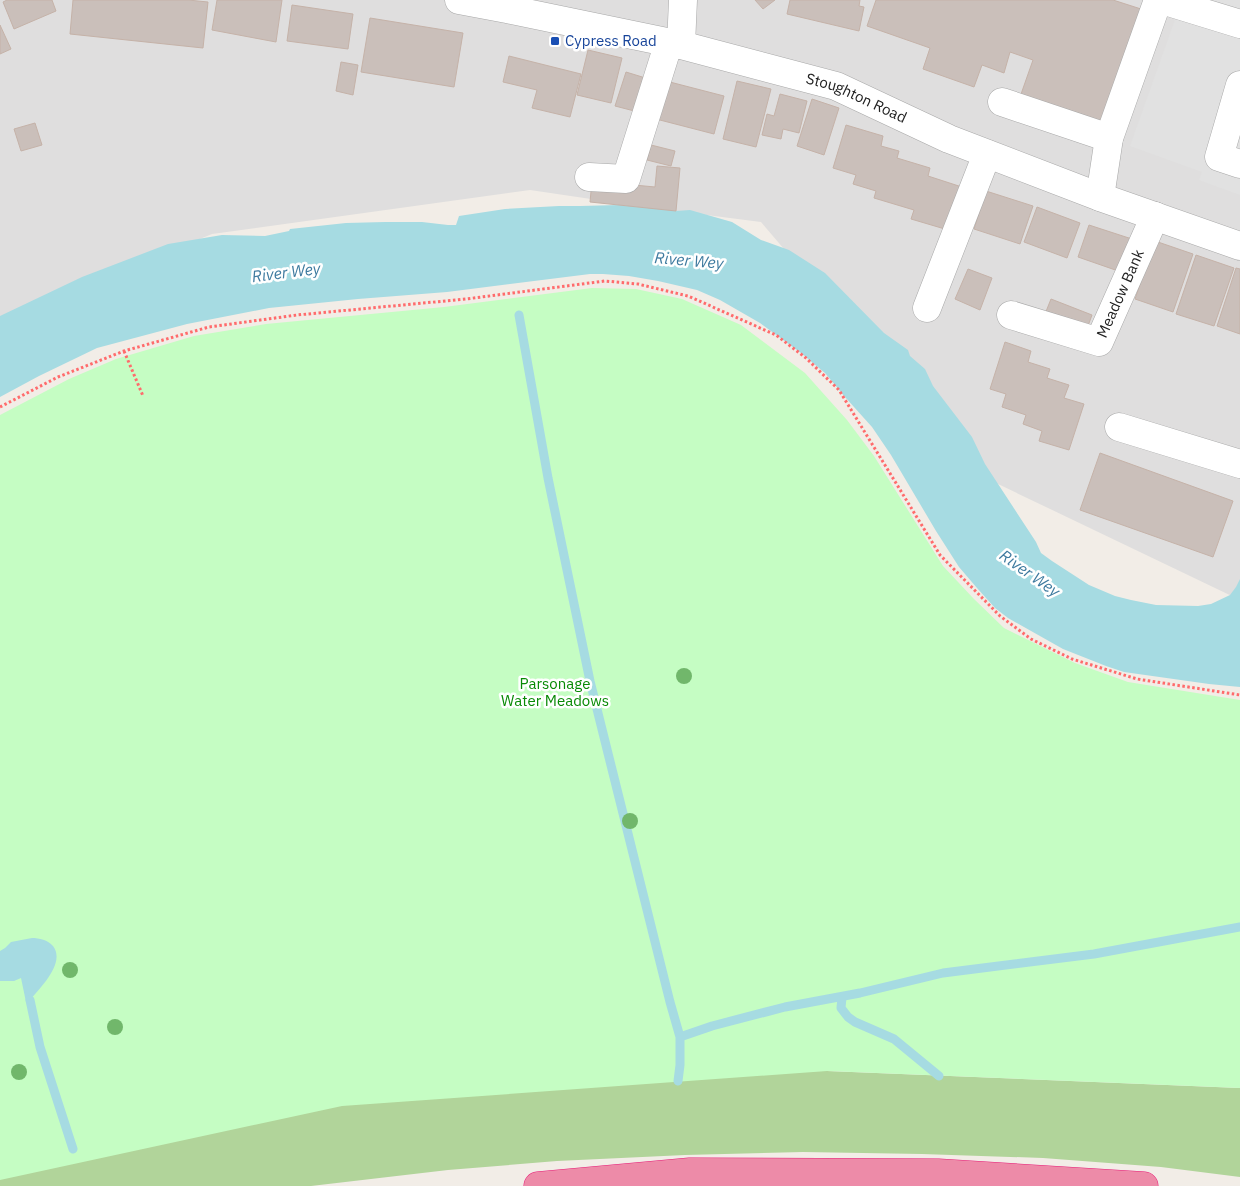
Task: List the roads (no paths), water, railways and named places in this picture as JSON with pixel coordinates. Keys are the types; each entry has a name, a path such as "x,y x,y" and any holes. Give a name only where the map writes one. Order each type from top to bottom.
{"highway":[{"path":"538,1186 690,1172 938,1173 1144,1186"}],"street":[{"name":"Stoughton Road","path":"459,0 675,44 836,86 949,139 1100,197 1240,246"},
{"path":"589,177 626,179 675,44 683,0"},
{"path":"1100,197 1109,138 1160,0 1240,24"},
{"path":"1240,85 1219,158 1240,164"},
{"path":"1002,102 1109,138"},
{"path":"927,308 988,154"},
{"name":"Meadow Bank","path":"1011,314 1099,342 1155,216"},
{"path":"1118,427 1240,464"}],"water":[{"name":"River Wey","path":"619,205 676,211 690,210 732,222 761,240 789,250 825,273 884,333 908,350 910,356 925,369 933,386 972,437 985,464 1036,542 1041,553 1089,585 1115,596 1156,605 1198,606 1211,604 1230,595 1240,579 1240,687 1124,672 1063,649 1008,618 995,608 959,567 872,427 825,373 760,323 720,300 697,290 629,276 590,274 447,292 269,308 187,324 97,348 0,397 0,316 82,277 168,244 222,235 265,236 289,231 290,229 346,223 422,222 456,225 459,216 505,209"},
{"path":"32,938 49,942 56,953 56,960 45,982 30,1000 26,1002 21,978 14,981 0,981 0,951 11,942"}],"waterway":[{"path":"519,315 548,478 590,681 680,1037 678,1081"},
{"path":"680,1037 712,1026 785,1007 860,993 943,973 1094,954 1240,927"},
{"path":"842,997 841,1008 848,1017 894,1039 939,1076"},
{"path":"30,1000 40,1047 73,1149"}],"place":[{"name":"Cypress Road","path":"555,41"}],"park label":[{"name":"Parsonage Water Meadows","path":"555,692"}]}
